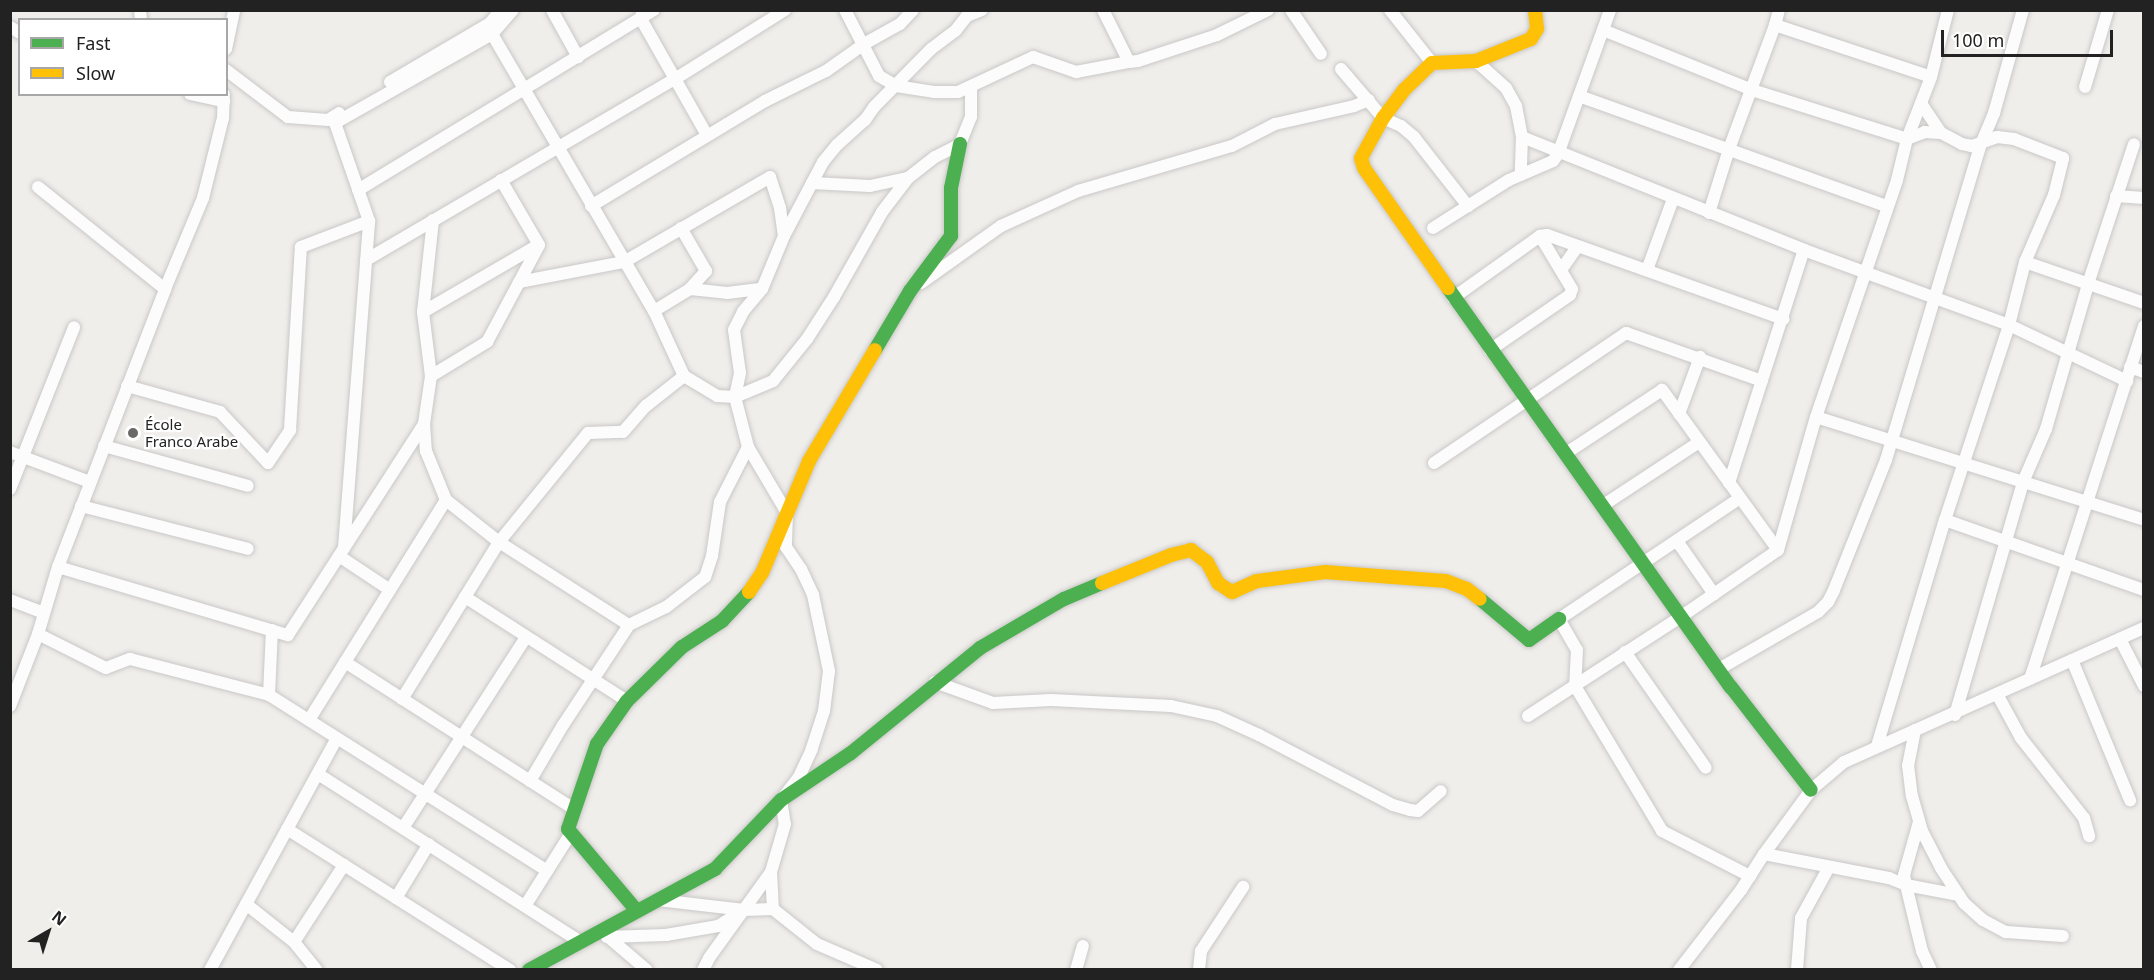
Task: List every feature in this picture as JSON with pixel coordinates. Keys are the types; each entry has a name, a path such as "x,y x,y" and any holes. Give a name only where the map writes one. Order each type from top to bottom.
{"street":[{"path":"228,40 234,10"},
{"path":"228,72 288,117 328,120 490,23 501,10"},
{"path":"342,552 369,220 335,123 492,34 513,10"},
{"path":"552,10 578,57"},
{"path":"358,190 578,57 641,15 654,10"},
{"path":"366,260 557,146 675,79 785,10"},
{"path":"845,10 879,76 896,86 934,92 958,92 1034,57 1076,72 1138,62 1217,35 1268,10"},
{"path":"591,206 707,135 826,70 864,44 900,24 913,10"},
{"path":"529,969 581,942 604,934 637,911 715,869 781,800 799,777 812,749 824,711 829,671 813,595 801,568 786,547 787,513 748,447 735,396 740,373 734,330 743,312 762,289 784,236 823,162 837,145 866,120 874,107 931,49 956,30 967,16 982,10"},
{"path":"1103,10 1129,62"},
{"path":"1291,10 1320,54"},
{"path":"1390,10 1432,63"},
{"path":"1535,10 1537,28 1531,39 1476,61 1432,63 1404,90 1383,118 1361,159 1364,168 1453,298 1644,565 1811,790"},
{"path":"1433,228 1521,175 1553,161 1558,154 1610,10"},
{"path":"1709,213 1729,149 1779,10"},
{"path":"1528,716 1682,616 1778,550 1816,417 1867,272 1897,180 1907,139 1931,77 1948,10"},
{"path":"1719,669 1818,612 1828,602 1878,484 1936,299 1981,144 1994,113 2022,10"},
{"path":"2085,87 2108,10"},
{"path":"641,15 707,135"},
{"path":"1775,25 1931,77"},
{"path":"1603,30 1752,90 1907,139 1925,132 1941,133 1962,144 1981,144 1997,137 2014,140 2063,158 2054,195 2025,262 2009,325 1945,520 1877,746"},
{"path":"492,34 654,311 684,376 717,396 735,396 773,381 807,339 834,297 882,212 908,178 935,157 960,144"},
{"path":"1476,61 1506,88 1516,106 1522,137 1521,175"},
{"path":"1341,69 1383,118 1401,126 1414,136 1468,206"},
{"path":"637,911 568,830 573,809 597,744 627,701 682,647 722,621 744,599 762,573 809,461 910,291 951,236 951,188 960,144 971,117 971,87"},
{"path":"10,706 15,677 38,634 42,612 90,482 203,198 223,118 224,98 207,96"},
{"path":"1579,96 1887,206"},
{"path":"910,291 1001,226 1078,191 1232,146 1275,124 1354,106 1369,100"},
{"path":"1921,103 1941,133"},
{"path":"1522,137 1558,154 1804,250 2009,325 2127,381"},
{"path":"1955,715 2008,540 2023,482 2046,429 2088,284 2134,144"},
{"path":"519,282 624,261 770,177 780,208 784,236"},
{"path":"812,183 870,186 908,178"},
{"path":"501,180 539,245"},
{"path":"38,187 165,289"},
{"path":"2116,196 2144,198"},
{"path":"1647,270 1673,199"},
{"path":"127,386 220,412 268,463 290,430 301,246 369,220"},
{"path":"434,220 423,312 431,376 424,424 426,451 446,500 499,542 629,625"},
{"path":"654,311 690,289 706,271 681,228"},
{"path":"1453,298 1540,236 1547,235 1783,319"},
{"path":"1490,350 1570,295 1572,289 1540,236"},
{"path":"431,376 487,342 539,245"},
{"path":"423,312 539,245"},
{"path":"1560,270 1578,246"},
{"path":"1729,483 1804,250"},
{"path":"2025,262 2144,303"},
{"path":"690,289 727,293 762,289"},
{"path":"2030,679 2144,326"},
{"path":"10,489 74,327"},
{"path":"1434,463 1626,333 1700,357 1762,381"},
{"path":"1679,414 1700,357"},
{"path":"2130,367 2144,372"},
{"path":"402,699 499,542 588,434 623,432 646,406 684,376"},
{"path":"1565,454 1662,390 1778,550"},
{"path":"1816,417 2144,520"},
{"path":"58,567 288,634 424,424"},
{"path":"1602,506 1699,442"},
{"path":"104,446 248,486"},
{"path":"530,781 629,625 666,607 705,577 712,556 720,502 748,447"},
{"path":"10,452 90,482"},
{"path":"781,800 851,753 935,682 980,648 1064,599 1171,555 1191,550 1207,562 1218,583 1232,592 1277,577 1325,572 1446,581 1467,589 1528,640 1644,565 1740,498"},
{"path":"309,720 446,500"},
{"path":"81,507 248,549"},
{"path":"1945,520 2008,540 2144,590"},
{"path":"1677,541 1714,594"},
{"path":"342,552 390,590"},
{"path":"465,597 627,701"},
{"path":"10,600 42,612"},
{"path":"1559,619 1577,650 1575,686 1662,831 1750,876"},
{"path":"1679,969 1750,876 1811,790 1844,762 1877,746 1955,715 2144,628"},
{"path":"269,695 272,630"},
{"path":"38,634 106,668 130,659 269,695 547,871"},
{"path":"403,828 526,637"},
{"path":"2120,639 2144,686"},
{"path":"1625,652 1706,768"},
{"path":"2072,660 2130,800"},
{"path":"345,662 573,809"},
{"path":"935,682 993,703 1051,700 1171,706 1217,716 1259,735 1393,805 1410,810 1418,811 1441,790"},
{"path":"1997,694 2021,738 2084,818 2089,836"},
{"path":"1915,730 1908,765 1912,796 1919,821 1941,868 1959,895 1983,920 2006,932 2063,936"},
{"path":"210,969 337,738"},
{"path":"318,774 581,942"},
{"path":"703,969 771,872 785,824 781,800"},
{"path":"1919,821 1904,875 1922,951 1931,969"},
{"path":"287,829 510,969"},
{"path":"525,906 571,833"},
{"path":"396,898 429,844"},
{"path":"1764,854 1889,878 1906,885 1959,895"},
{"path":"294,942 344,865"},
{"path":"1797,969 1802,918 1829,867"},
{"path":"771,872 773,909"},
{"path":"1199,969 1201,951 1243,887"},
{"path":"658,900 744,910 773,909 818,944 877,969"},
{"path":"246,904 294,942 311,968"},
{"path":"604,934 666,936 718,926 744,910"},
{"path":"604,934 647,969"},
{"path":"1076,969 1083,946"}],"traffic: fast":[{"path":"875,350 910,291 951,236 951,188 960,144"},
{"path":"1448,288 1731,687 1811,790"},
{"path":"529,970 715,869 781,800 851,753 980,648 1064,599 1102,583"},
{"path":"637,911 568,829 597,744 627,701 682,647 722,621 749,592"},
{"path":"1480,599 1529,640 1559,619"}],"traffic: slow":[{"path":"1448,288 1364,168 1361,158 1383,118 1404,90 1432,63 1476,61 1531,39 1537,29 1535,10"},
{"path":"749,592 762,573 809,461 875,350"},
{"path":"1102,583 1171,555 1191,550 1207,562 1218,583 1232,592 1257,581 1325,572 1446,581 1467,589 1480,599"}],"place":[{"name":"École Franco Arabe","path":"133,433"}]}
